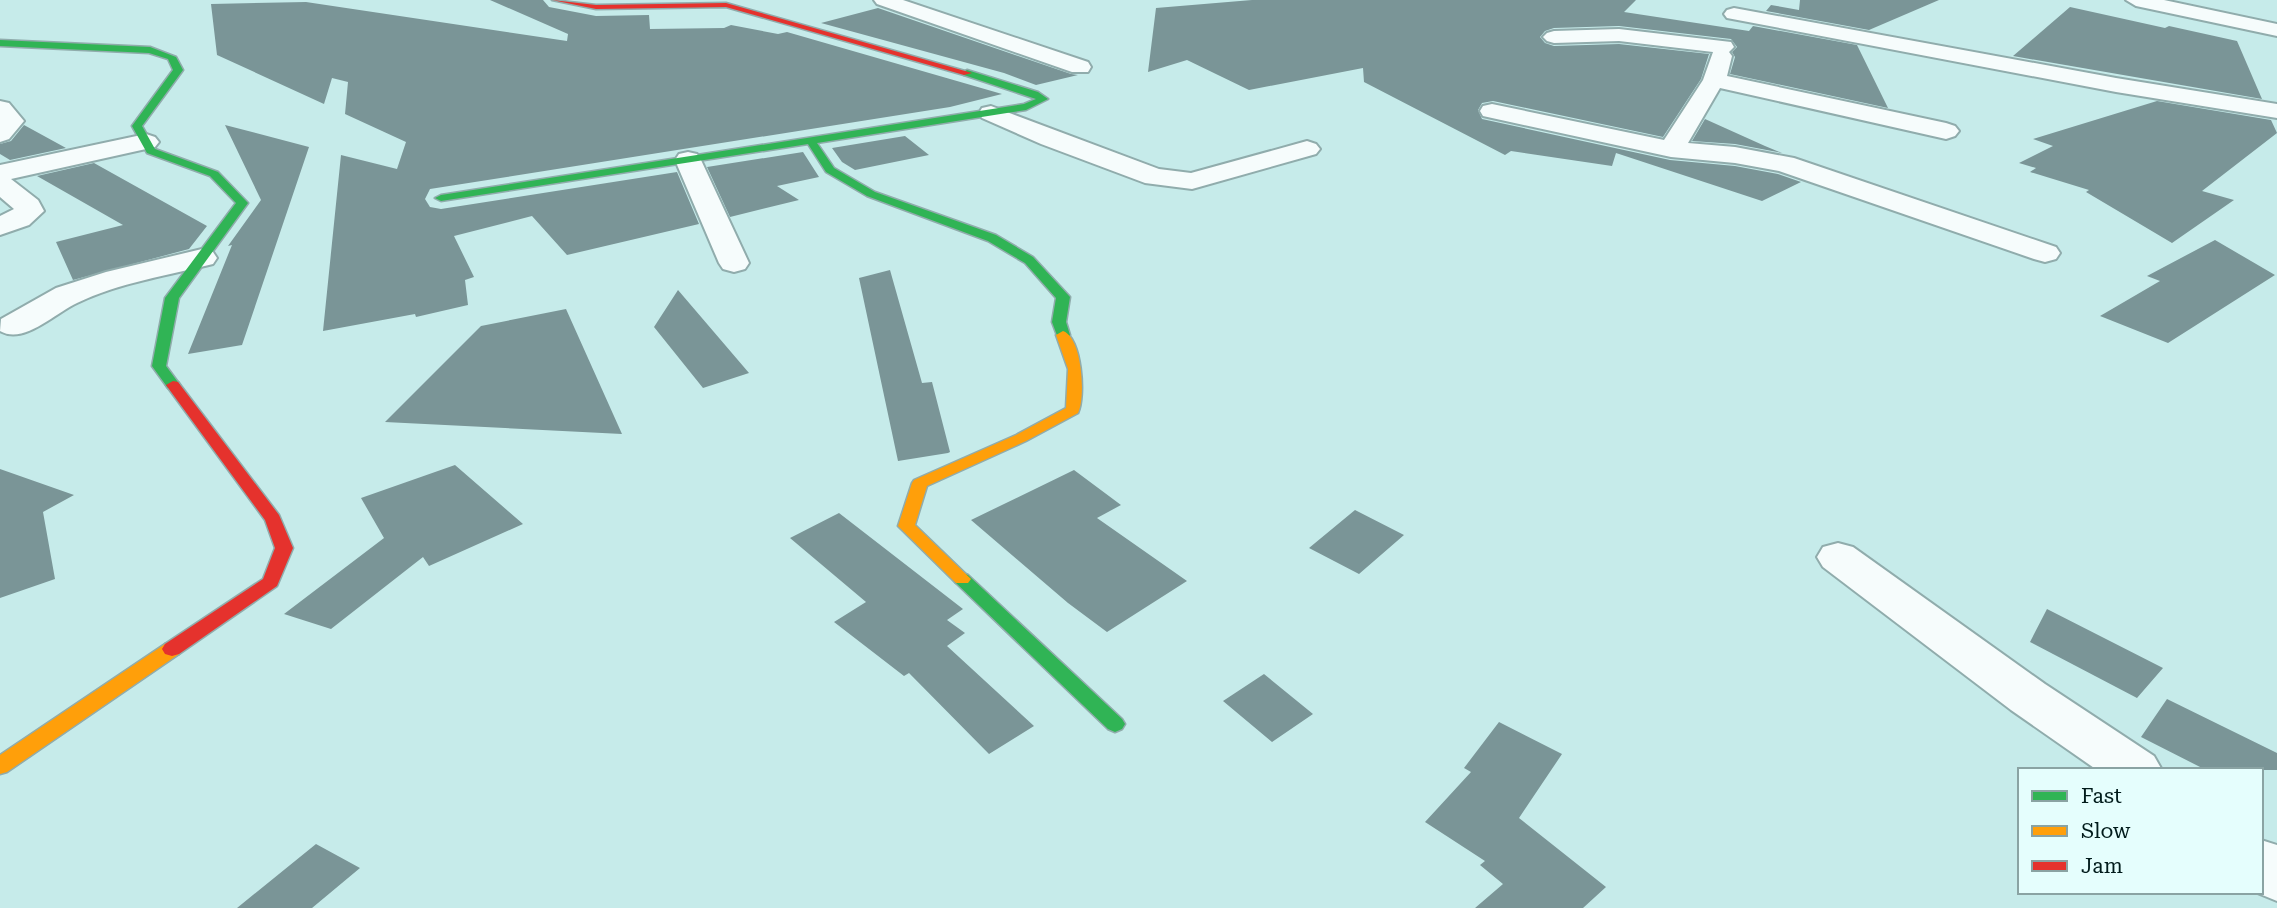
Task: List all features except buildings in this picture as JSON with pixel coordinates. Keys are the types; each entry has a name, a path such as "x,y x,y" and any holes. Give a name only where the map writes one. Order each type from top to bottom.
{"street":[{"path":"441,198 990,113 1026,107 1042,99 1035,94 995,81 726,5 700,3 580,8 556,0"},
{"path":"884,0 1080,67"},
{"path":"2136,0 2277,30"},
{"path":"1671,149 1714,80 1736,7 2116,85 2277,111"},
{"path":"1555,37 1619,35 1723,47"},
{"path":"0,43 150,50 172,57 178,70 137,126 151,151 214,174 242,204 172,298 159,366 273,519 284,548 271,582 0,766"},
{"path":"1714,80 1946,131"},
{"path":"0,107 12,121 0,134"},
{"path":"1492,111 1671,149 1735,155 1784,164 2045,253"},
{"path":"990,113 1050,139 1155,177 1192,181 1307,149"},
{"path":"811,141 830,170 871,194 992,238 1030,260 1063,297 1059,321 1075,369 1073,410 1021,438 920,483 906,526 1115,724"},
{"path":"0,173 146,142"},
{"path":"688,160 734,263"},
{"path":"0,183 28,206 30,211 19,219 0,226"},
{"path":"13,326 67,295 117,279 202,258"},
{"path":"1838,557 2028,697 2133,768"},
{"path":"2263,865 2277,877"}],"traffic: fast":[{"path":"0,43 150,50 172,57 178,70 137,126 151,151 214,174 242,203 172,298 159,366 173,385"},
{"path":"441,198 1026,107 1043,99 1035,94 967,73"},
{"path":"811,141 830,170 871,194 992,238 1029,260 1063,297 1059,322 1063,335"},
{"path":"962,579 1115,724"}],"traffic: slow":[{"path":"962,579 906,526 920,483 1021,438 1073,410 1075,369 1063,335"},
{"path":"0,766 172,649"}],"traffic: jam":[{"path":"556,0 596,7 726,5 967,73"},
{"path":"172,649 271,582 284,548 273,519 173,385"}]}
